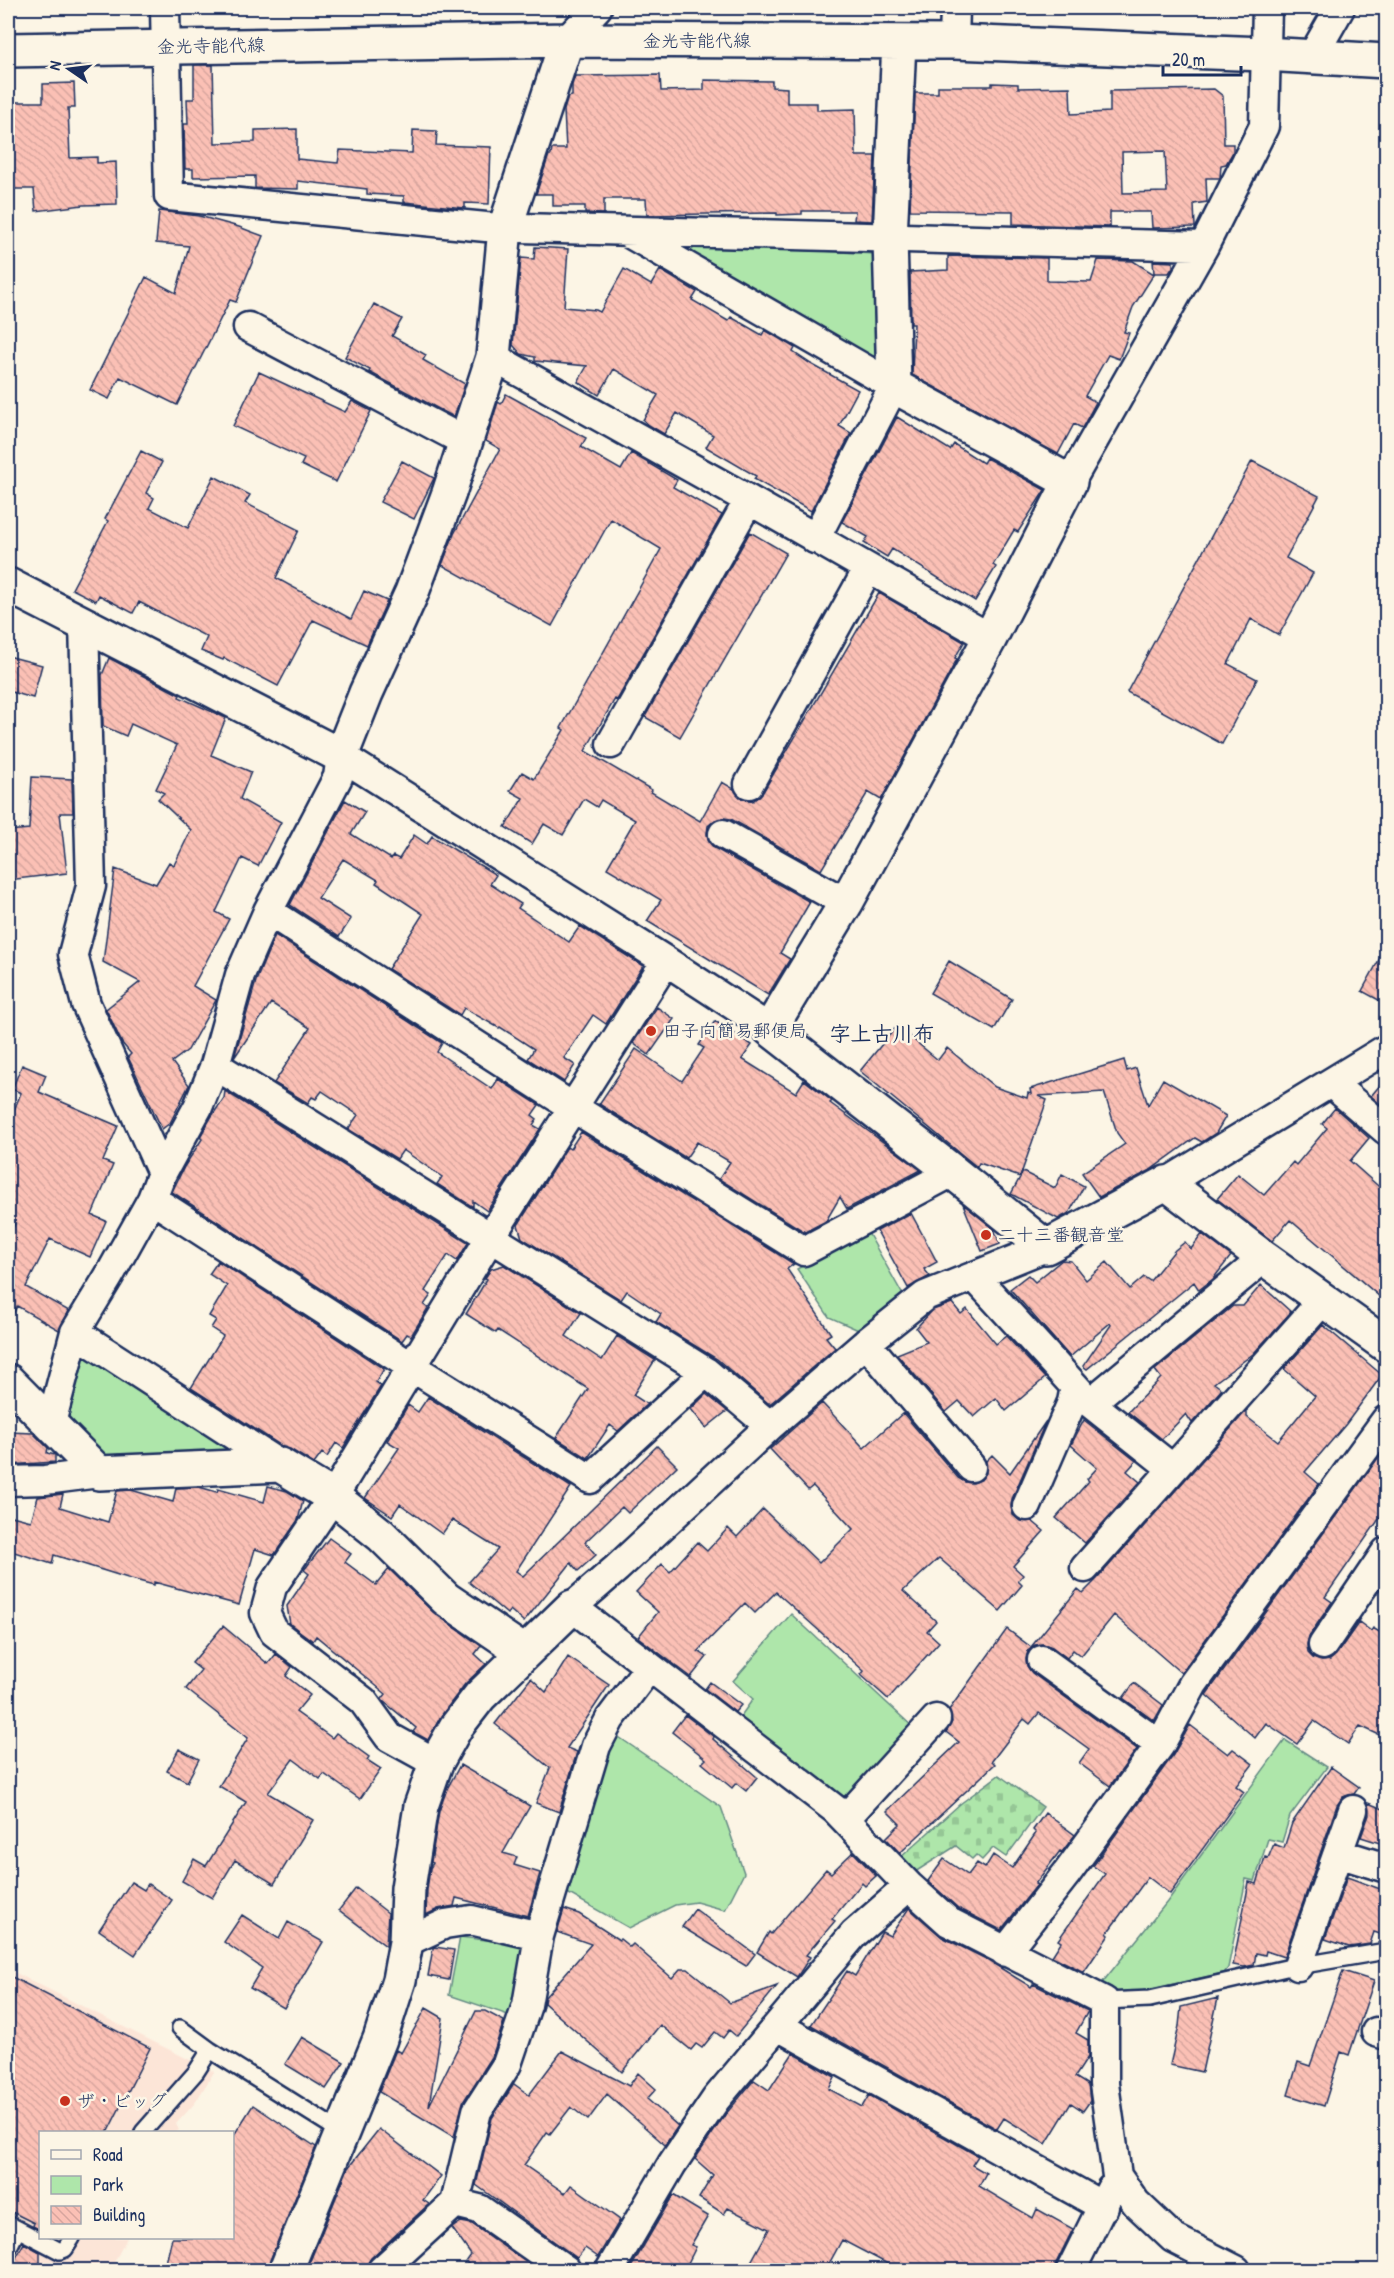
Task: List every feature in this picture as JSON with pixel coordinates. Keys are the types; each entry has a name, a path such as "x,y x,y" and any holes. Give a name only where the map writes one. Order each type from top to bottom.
{"street":[{"path":"165,8 169,196 505,228 622,229 1204,246"},
{"path":"51,1423 75,1332 152,1199 162,1173 198,1107 215,1065 240,975 268,911 338,777 341,756 366,693 412,592 449,493 493,357 505,228 567,40 597,8"},
{"path":"954,42 955,8"},
{"path":"770,1029 846,903 990,638 1070,482 1204,246 1264,126 1264,54 1267,8"},
{"path":"1312,57 1340,8"},
{"name":"金光寺能代線","path":"8,50 567,40 954,42 1386,61"},
{"path":"815,539 894,386 890,238 899,42"},
{"path":"622,229 894,386 1070,482"},
{"path":"248,327 466,442"},
{"path":"493,357 990,638"},
{"path":"611,744 749,500"},
{"path":"749,784 868,569"},
{"path":"8,585 341,756 666,961 770,1029 1046,1247"},
{"path":"84,623 91,886 73,954 86,1004 162,1173"},
{"path":"723,834 846,903"},
{"path":"268,911 574,1108 804,1251 953,1172"},
{"path":"436,1763 389,1737 363,1701 274,1632 265,1613 272,1587 333,1497 490,1238 666,961"},
{"path":"286,2271 380,2039 399,1980 406,1942 408,1888 421,1806 436,1763 456,1727 474,1704 524,1652 770,1426 866,1343 925,1296 1046,1247 1166,1183 1386,1049"},
{"path":"215,1065 706,1372 770,1426"},
{"path":"1331,1083 1386,1130"},
{"path":"1166,1183 1264,1258 1386,1345"},
{"path":"152,1199 590,1479 706,1372"},
{"path":"1027,1506 1072,1402 1264,1258"},
{"path":"974,1276 1083,1395 1173,1469"},
{"path":"1085,1568 1323,1300"},
{"path":"75,1332 333,1497 381,1535 446,1599 524,1652"},
{"path":"866,1343 971,1467"},
{"path":"8,1381 99,1473"},
{"path":"1005,1952 1160,1745 1193,1684 1386,1420"},
{"path":"8,1480 45,1480 99,1473 280,1465"},
{"path":"1323,1645 1386,1552"},
{"path":"572,1607 836,1810 909,1886 949,1922 1104,2001 1104,2084 1117,2176 1136,2203 1173,2238 1236,2271"},
{"path":"1042,1660 1160,1745"},
{"path":"382,2271 455,2203 477,2111 507,2064 527,2005 539,1936 596,1746 610,1719 650,1667"},
{"path":"845,1819 936,1719"},
{"path":"1298,1966 1353,1810"},
{"path":"1338,1853 1386,1868"},
{"path":"610,2271 672,2164 716,2099 854,1934 909,1886"},
{"path":"406,1942 445,1924 471,1920 539,1936"},
{"path":"778,2026 1104,2207"},
{"path":"1071,2271 1104,2207 1117,2176"},
{"path":"455,2203 479,2209 566,2271"}],"lane":[{"path":"1104,2001 1150,2000 1298,1966 1386,1951"},
{"path":"180,2028 210,2050 341,2132"},
{"path":"145,2131 196,2072 210,2050"},
{"path":"8,2249 13,2226 60,2251 65,2249 71,2239"}],"shaded area":[{"name":"ザ・ビッグ","path":"8,1969 214,2072 195,2103 176,2124 178,2131 39,2131 39,2239 126,2239 110,2270 8,2270"}],"green space":[{"path":"699,244 876,254 880,273 876,360 687,254"},
{"path":"867,1231 904,1297 863,1332 829,1317 797,1269"},
{"path":"88,1349 241,1451 119,1464 102,1456 60,1417 76,1359"},
{"path":"791,1614 916,1730 845,1802 735,1724 753,1699 733,1681"},
{"path":"610,1731 721,1807 744,1873 725,1910 696,1902 675,1905 629,1928 569,1894 564,1882"},
{"path":"1285,1740 1327,1767 1290,1816 1282,1842 1268,1839 1255,1881 1246,1879 1228,1968 1224,1973 1128,1994 1116,1994 1098,1988 1167,1902"},
{"path":"999,1775 1043,1807 1006,1857 993,1848 982,1860 976,1855 972,1859 956,1846 915,1872 900,1858 960,1804"},
{"path":"460,1937 528,1945 517,2018 449,1995"}],"building":[{"path":"194,65 213,65 215,143 255,142 255,130 297,129 297,159 338,163 340,150 412,153 413,130 437,131 436,145 491,147 489,204 465,203 465,208 404,202 404,196 367,194 367,189 298,181 298,189 255,188 255,176 193,177 193,169 185,169 184,124 188,124 187,99 194,99"},
{"path":"660,75 661,91 704,90 704,80 772,81 772,87 787,88 787,103 817,103 817,110 855,109 856,156 875,156 872,221 854,220 855,211 802,211 802,214 777,215 777,213 647,215 646,199 604,199 604,214 585,213 585,206 553,206 553,194 536,194 552,149 566,149 564,110 568,97 572,96 575,76"},
{"path":"74,83 75,108 68,108 70,158 97,157 97,163 116,162 117,204 83,205 36,211 34,189 8,189 8,102 43,102 43,84"},
{"path":"992,83 1018,84 1018,88 1070,87 1071,114 1110,112 1110,91 1214,89 1223,96 1224,144 1233,144 1233,152 1226,164 1221,165 1220,178 1206,178 1207,202 1194,204 1195,227 1152,228 1151,212 1110,212 1110,227 1013,224 1013,211 910,210 915,93 938,93 938,86 992,86","holes":["1165,151 1167,192 1123,193 1122,152"]},
{"path":"159,211 199,216 263,236 236,302 230,300 177,405 120,377 109,399 90,390 146,277 176,293 189,246 156,243"},
{"path":"535,247 568,249 564,307 600,312 624,269 651,285 660,270 697,292 692,300 728,321 731,317 762,335 765,330 795,348 793,352 811,364 858,390 839,426 851,433 811,511 754,479 756,476 706,447 713,435 677,413 664,434 647,424 643,420 658,395 614,369 599,395 578,382 587,366 535,361 535,357 521,354 513,345 521,258 534,259"},
{"path":"948,256 1047,258 1047,281 1091,282 1098,260 1133,261 1154,274 1133,307 1124,332 1129,333 1119,359 1108,355 1085,396 1096,402 1082,428 1074,424 1058,454 912,375 914,324 911,324 910,272 948,270"},
{"path":"1153,261 1173,262 1173,267 1169,273 1154,273"},
{"path":"374,304 402,319 392,336 426,355 423,360 465,384 454,417 345,357"},
{"path":"259,372 345,412 352,401 371,411 336,482 301,465 304,459 233,426"},
{"path":"506,394 586,438 581,447 621,470 631,453 677,480 673,487 722,515 617,700 615,699 585,751 700,821 722,782 734,789 741,798 753,801 763,792 879,593 964,642 881,800 868,792 821,870 731,819 715,820 708,826 709,842 714,848 810,902 780,953 790,959 768,995 647,921 661,900 607,868 635,820 601,800 597,807 584,799 563,835 544,824 532,844 505,827 523,798 510,791 522,772 534,779 564,730 561,728 661,549 611,519 552,626 442,565 454,534 500,449 486,441 498,402 501,404"},
{"path":"897,417 950,450 954,444 983,463 986,458 1045,490 1018,532 1014,530 993,565 996,567 975,601 892,549 887,557 864,543 868,537 842,522"},
{"path":"141,451 162,462 146,493 154,498 149,508 188,528 214,476 250,495 245,503 299,530 276,578 351,619 364,591 387,601 367,645 313,620 278,686 224,658 223,660 201,651 207,637 139,602 133,613 99,595 96,601 72,589"},
{"path":"402,461 434,478 414,519 380,502"},
{"path":"1252,461 1319,496 1286,558 1313,573 1279,635 1251,619 1228,664 1257,679 1222,744 1127,692"},
{"path":"750,532 786,553 680,737 645,717"},
{"path":"8,656 42,665 33,698 8,691"},
{"path":"109,658 180,695 179,697 226,718 211,755 251,772 240,799 281,822 258,866 242,858 216,912 229,919 193,986 216,1000 188,1050 172,1062 189,1085 170,1123 162,1129 128,1057 131,1054 122,1043 106,1009 140,982 103,962 115,869 156,884 169,862 174,865 191,830 158,799 164,793 156,789 177,745 131,724 126,736 103,726 102,675"},
{"path":"32,777 72,779 73,813 60,813 67,873 8,880 8,831 29,829"},
{"path":"345,800 365,812 351,834 391,859 393,856 399,859 414,835 427,844 432,836 496,875 490,884 521,904 518,908 569,942 580,926 643,966 606,1024 593,1015 564,1058 575,1065 564,1082 528,1059 534,1049 500,1027 464,1008 460,1015 388,969 423,914 376,883 378,880 343,859 318,898 351,919 339,937 290,905"},
{"path":"275,935 442,1043 437,1052 492,1089 498,1079 539,1105 532,1115 537,1119 533,1125 540,1129 487,1211 473,1201 473,1207 437,1184 442,1177 403,1150 397,1159 348,1129 358,1115 322,1091 316,1099 312,1097 308,1103 274,1083 310,1028 271,1003 234,1058 256,981"},
{"path":"1386,947 1386,1004 1362,991"},
{"path":"949,961 1012,999 994,1030 930,993"},
{"path":"657,1007 674,1019 649,1055 633,1043"},
{"path":"715,1021 752,1045 742,1059 796,1093 804,1080 832,1101 830,1103 921,1170 847,1209 840,1197 826,1221 805,1232 719,1179 730,1162 697,1142 686,1158 599,1104 636,1049 682,1081 704,1048 699,1045"},
{"path":"897,1026 938,1060 947,1048 995,1087 1027,1098 1028,1093 1031,1094 1030,1089 1124,1060 1127,1071 1136,1068 1148,1105 1163,1079 1226,1116 1216,1133 1202,1142 1195,1138 1149,1171 1099,1197 1082,1173 1125,1144 1117,1133 1104,1092 1038,1096 1047,1100 1020,1177 979,1163 977,1167 860,1071"},
{"path":"22,1065 46,1075 39,1092 118,1126 103,1161 113,1165 92,1215 106,1221 90,1257 50,1239 26,1287 69,1311 59,1330 17,1306 8,1325 8,1239 15,1224 8,1220 8,1125 21,1093 12,1089"},
{"path":"1386,1078 1386,1109 1371,1096"},
{"path":"225,1091 468,1243 457,1261 448,1255 425,1291 431,1295 424,1305 428,1308 411,1336 407,1334 402,1341 172,1192 184,1167 202,1139 200,1137 224,1098"},
{"path":"1335,1108 1369,1138 1350,1161 1386,1193 1386,1302 1290,1220 1272,1241 1217,1199 1238,1174 1264,1195 1293,1162 1296,1165 1327,1128 1322,1124"},
{"path":"581,1132 794,1264 787,1269 831,1334 826,1337 835,1348 771,1403 768,1403 717,1359 656,1322 661,1314 627,1291 621,1300 522,1238 518,1225 567,1147 570,1149"},
{"path":"1023,1172 1055,1188 1062,1174 1084,1186 1069,1213 1058,1219 1011,1194"},
{"name":"二十三番観音堂","path":"963,1204 994,1229 1000,1244 982,1251"},
{"path":"911,1213 937,1262 924,1269 930,1276 908,1288 877,1231"},
{"path":"1202,1234 1231,1256 1213,1279 1199,1290 1194,1282 1087,1369 1083,1366 1111,1325 1110,1323 1070,1357 1010,1289 1028,1275 1035,1282 1062,1260 1071,1261 1086,1280 1107,1262 1130,1289 1144,1277 1150,1281 1175,1250 1185,1242 1191,1249"},
{"path":"218,1261 384,1369 376,1382 381,1386 343,1448 336,1443 327,1457 322,1453 314,1464 283,1447 191,1388 223,1336 211,1328 216,1320 209,1316 227,1286 209,1274"},
{"path":"504,1265 581,1313 566,1336 602,1360 617,1336 655,1360 633,1395 647,1404 618,1431 610,1425 588,1458 556,1438 588,1389 498,1330 496,1333 466,1314 491,1269"},
{"path":"1261,1285 1291,1312 1253,1354 1214,1383 1222,1389 1192,1423 1186,1414 1162,1439 1128,1412 1161,1378 1155,1370 1233,1306 1243,1306"},
{"path":"952,1303 961,1314 967,1309 996,1344 1006,1336 1045,1378 1006,1411 996,1398 974,1417 959,1401 946,1412 897,1354 927,1342 916,1328 933,1310"},
{"path":"1323,1325 1382,1375 1346,1424 1305,1472 1319,1484 1181,1673 1114,1615 1081,1656 1073,1650 1067,1658 1052,1647 1043,1644 1035,1645 1028,1651 1027,1666 1032,1673 1137,1749 1110,1786 1079,1763 1089,1749 1039,1713 1030,1724 1024,1719 992,1761 995,1764 900,1853 886,1838 900,1824 887,1811 959,1742 946,1732 952,1722 949,1710 1007,1629 1031,1647 1078,1589 1083,1593 1097,1579 1247,1410 1247,1417 1278,1441 1315,1396 1284,1369"},
{"path":"706,1394 727,1411 706,1428 691,1409"},
{"path":"428,1397 571,1487 516,1571 523,1576 657,1446 677,1466 628,1513 622,1507 585,1542 596,1555 578,1571 571,1563 524,1622 510,1610 507,1614 469,1582 498,1549 452,1520 442,1534 400,1504 392,1516 365,1498 399,1448 387,1441 408,1405 418,1412"},
{"path":"822,1403 864,1448 903,1413 958,1478 973,1483 981,1480 986,1473 986,1461 992,1455 1010,1473 1046,1421 1012,1499 1013,1515 1020,1521 1032,1521 1044,1531 1013,1566 1023,1575 1018,1581 1022,1585 1000,1611 939,1558 903,1591 936,1621 927,1631 939,1642 888,1699 861,1675 864,1671 776,1592 755,1613 745,1603 698,1651 707,1657 691,1677 638,1637 658,1612 636,1592 662,1564 670,1572 697,1542 707,1551 728,1528 737,1537 763,1509 819,1563 853,1529 813,1486 808,1490 770,1449"},
{"path":"1084,1420 1136,1461 1127,1471 1140,1482 1085,1543 1056,1518 1089,1481 1087,1479 1097,1468 1071,1445"},
{"path":"8,1432 33,1433 48,1448 47,1453 55,1455 55,1462 8,1465"},
{"path":"1386,1447 1386,1509 1325,1597 1332,1602 1309,1636 1307,1644 1308,1653 1313,1658 1322,1661 1330,1660 1336,1655 1359,1622 1371,1631 1373,1628 1386,1636 1386,1738 1360,1726 1348,1744 1314,1721 1297,1744 1266,1723 1255,1738 1206,1695"},
{"path":"268,1486 287,1491 303,1501 298,1520 274,1555 255,1549 239,1605 154,1582 154,1585 131,1579 54,1555 52,1564 8,1550 8,1515 31,1521 38,1497 63,1494 60,1507 108,1522 117,1491 131,1490 173,1502 176,1488 199,1487 217,1492 218,1489 264,1502"},
{"path":"329,1538 351,1554 345,1562 376,1585 389,1569 433,1612 481,1646 475,1654 486,1664 465,1684 441,1716 428,1740 413,1732 416,1728 383,1701 386,1694 316,1636 313,1641 290,1624 287,1606 309,1574 304,1570"},
{"path":"223,1626 268,1664 276,1654 292,1667 286,1676 310,1695 296,1712 332,1738 336,1733 369,1757 367,1760 381,1769 360,1799 324,1774 320,1779 293,1759 268,1793 313,1820 274,1884 235,1860 212,1898 182,1881 194,1859 206,1866 246,1802 219,1786 248,1738 186,1689 201,1670 192,1663"},
{"path":"568,1657 609,1685 567,1748 577,1752 559,1812 536,1803 550,1768 495,1724 531,1678 546,1692"},
{"path":"710,1682 741,1705 735,1712 705,1689"},
{"path":"1134,1683 1163,1705 1154,1721 1123,1698"},
{"path":"685,1715 714,1737 713,1739 757,1777 746,1791 736,1783 732,1788 702,1763 706,1759 672,1732"},
{"path":"1190,1725 1228,1754 1233,1749 1253,1764 1236,1786 1244,1792 1170,1894 1148,1877 1107,1933 1109,1935 1084,1972 1052,1956 1061,1942 1058,1940 1105,1874 1093,1866 1173,1755"},
{"path":"179,1749 199,1759 187,1782 167,1771"},
{"path":"460,1765 530,1806 503,1853 517,1857 514,1865 540,1873 528,1916 456,1898 454,1906 438,1909 426,1915 427,1890 430,1868 433,1863 431,1862 439,1811 447,1789"},
{"path":"1331,1767 1359,1787 1354,1794 1343,1797 1337,1805 1284,1957 1266,1951 1265,1955 1256,1953 1254,1965 1244,1967 1233,1965 1249,1882 1257,1884 1265,1857 1268,1858 1274,1844 1284,1848 1292,1823"},
{"path":"1368,1803 1386,1810 1386,1845 1361,1837 1369,1815"},
{"path":"1045,1813 1075,1835 1062,1852 1060,1851 1035,1884 1037,1885 1001,1930 958,1908 928,1881 944,1859 968,1875 977,1863 985,1868 993,1855 1012,1868 1036,1833 1033,1830"},
{"path":"853,1852 876,1876 865,1886 862,1883 832,1919 835,1921 806,1955 810,1957 797,1977 757,1952 769,1932 771,1934 826,1869 831,1873"},
{"path":"1347,1877 1386,1891 1386,1936 1374,1932 1370,1944 1349,1947 1325,1939"},
{"path":"131,1882 144,1890 148,1884 172,1900 135,1955 99,1930"},
{"path":"356,1888 388,1913 386,1946 339,1910"},
{"path":"909,1908 942,1937 986,1959 1031,1987 1033,1984 1088,2011 1076,2033 1088,2040 1088,2057 1075,2077 1088,2085 1090,2101 1083,2111 1071,2103 1046,2144 1004,2118 997,2129 811,2025 847,1971 855,1976 882,1932 890,1936"},
{"path":"564,1909 579,1914 630,1947 633,1944 672,1978 680,1969 688,1969 730,2003 777,1986 736,2036 729,2030 723,2038 715,2032 702,2048 696,2044 691,2050 660,2025 622,2072 544,2003 545,1997 591,1944 557,1932"},
{"path":"695,1909 755,1954 746,1966 682,1927"},
{"path":"242,1915 279,1939 288,1922 323,1942 284,2008 250,1988 262,1968 224,1942"},
{"path":"435,1947 454,1950 449,1980 428,1976"},
{"path":"1343,1971 1374,1981 1349,2055 1341,2052 1324,2106 1288,2095 1298,2062 1310,2066"},
{"name":"ザ・ビッグ","path":"8,1975 150,2048 108,2131 39,2131 39,2229 33,2226 34,2223 8,2210"},
{"path":"1218,1998 1202,2072 1170,2065 1181,2007"},
{"path":"426,2008 443,2018 429,2106 476,2011 485,2011 504,2021 492,2057 463,2102 454,2137 379,2092 396,2050 401,2053"},
{"path":"302,2037 344,2062 326,2089 285,2064"},
{"path":"562,2051 629,2086 638,2073 656,2089 647,2099 678,2126 665,2145 607,2094 588,2120 571,2107 550,2134 547,2132 524,2165 565,2193 571,2185 620,2220 598,2257 585,2248 577,2258 476,2185 492,2118 514,2084 529,2095"},
{"path":"793,2053 835,2077 829,2089 862,2107 869,2095 978,2156 972,2165 986,2173 979,2186 1033,2218 1037,2209 1073,2229 1052,2271 901,2271 842,2240 825,2271 746,2271 769,2229 728,2208 724,2214 699,2198 713,2175 695,2159 725,2115 754,2080 769,2090"},
{"path":"253,2105 316,2147 269,2263 268,2271 164,2271 172,2239 234,2239 234,2135"},
{"path":"379,2129 441,2176 423,2200 429,2204 371,2258 366,2271 306,2271 348,2168"},
{"path":"673,2195 708,2216 691,2245 696,2247 684,2271 629,2271"},
{"path":"461,2222 472,2224 538,2271 477,2271 466,2262 471,2255 452,2228"},
{"path":"24,2243 40,2252 40,2271 9,2271"}],"place":[{"name":"田子向簡易郵便局","path":"651,1031"},
{"name":"二十三番観音堂","path":"986,1235"},
{"name":"ザ・ビッグ","path":"65,2101"}],"district":[{"name":"字上古川布","path":"882,1034"}]}
